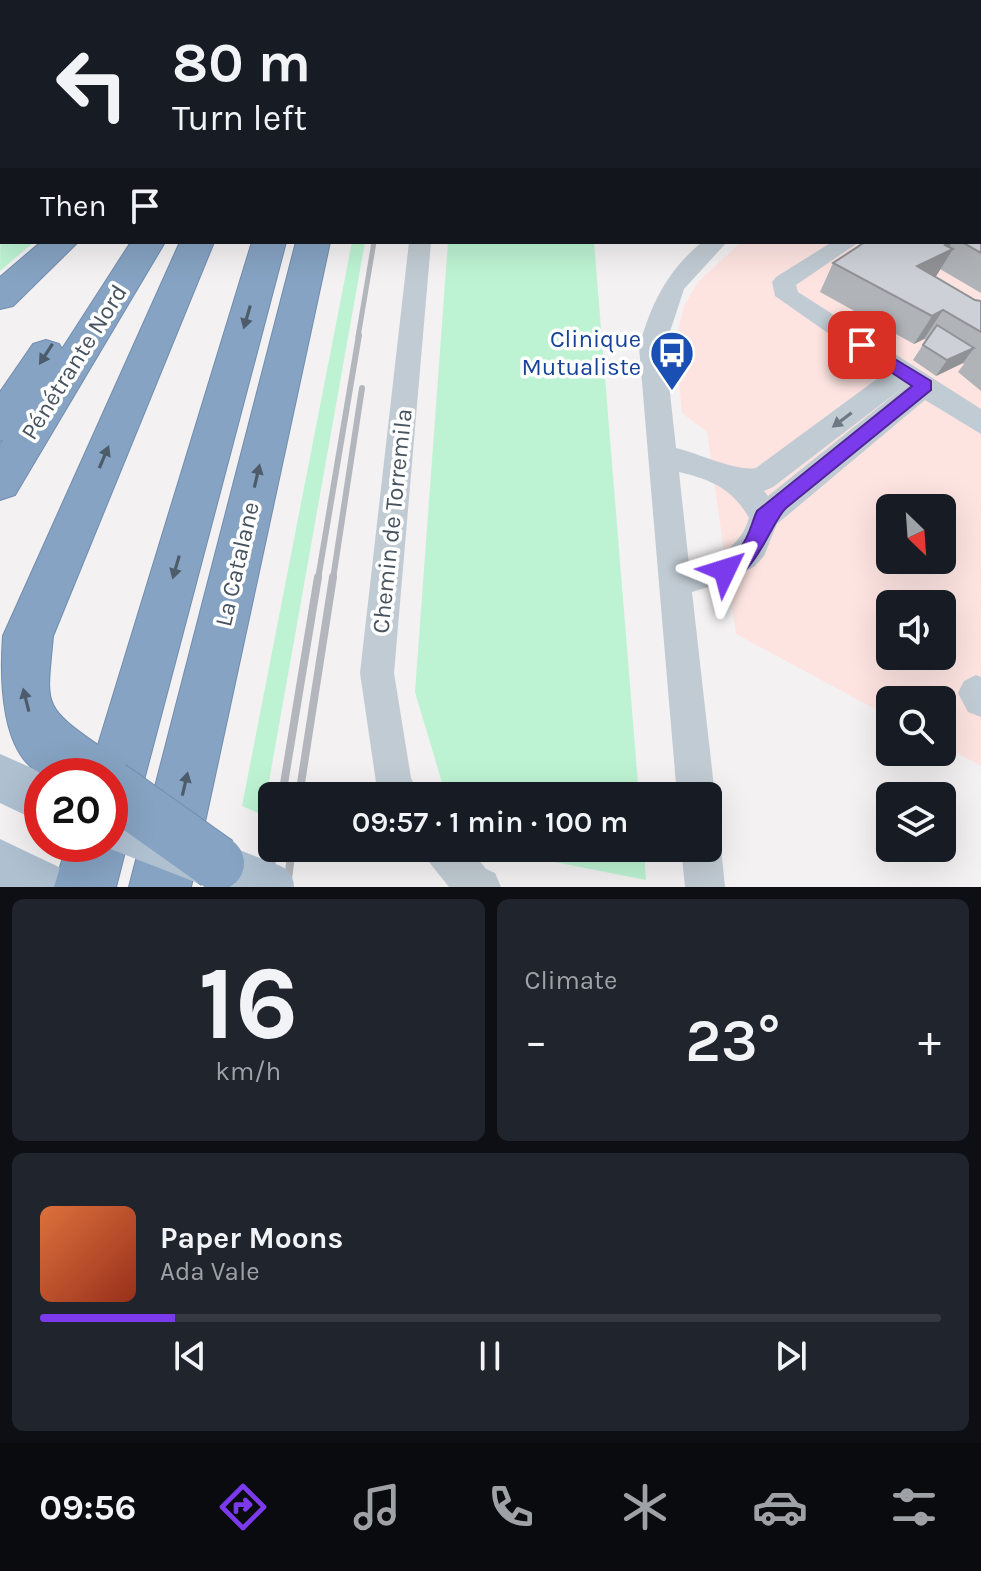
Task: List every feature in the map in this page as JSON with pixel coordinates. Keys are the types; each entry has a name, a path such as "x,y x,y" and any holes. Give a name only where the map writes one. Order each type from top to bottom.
{"highway":[{"path":"0,297 59,244"},
{"name":"Pénétrante Nord","path":"0,425 118,244"},
{"name":"Pénétrante Nord","path":"0,482 147,244"},
{"path":"58,758 37,736 22,692 28,636 196,244"},
{"path":"122,758 268,244"},
{"name":"La Catalane","path":"160,887 313,244"},
{"path":"128,809 217,863"},
{"path":"85,887 92,862"}],"main road":[{"path":"0,778 24,779"},
{"path":"128,831 217,863 271,887"}],"street":[{"name":"Chemin de Torremila","path":"392,782 377,673 420,244"},
{"path":"695,782 652,347 666,293 686,266 714,244"},
{"path":"845,244 784,282 787,296 981,423"},
{"path":"743,483 763,479 914,379"},
{"path":"676,581 725,570 746,557 761,534 764,517 914,379"},
{"path":"664,457 712,468 743,483 764,517"},
{"path":"455,862 472,883 481,887"},
{"path":"702,862 705,887"}],"shaded area":[{"path":"739,244 981,244 981,766 956,753 956,686 876,686 876,709 736,634 707,432 682,413 675,344 684,306 698,282"}],"green space":[{"path":"0,244 32,244 0,271"},
{"path":"352,244 365,244 269,782 258,782 258,813 242,806"},
{"path":"448,244 594,244 638,782 442,782 415,692"},
{"path":"555,862 645,862 646,880"}],"building":[{"path":"862,244 946,244 953,249 917,266 981,301 981,332 943,310 932,316 833,263"},
{"path":"965,244 981,244 981,253"},
{"path":"937,325 974,348 947,360 923,345"}],"railway":[{"path":"358,337 374,244"},
{"path":"318,579 359,335"},
{"path":"333,579 362,388"},
{"path":"284,782 318,577"},
{"path":"301,782 333,577"},
{"path":"268,887 272,862"},
{"path":"287,887 290,862"}],"place":[{"name":"Clinique Mutualiste","path":"672,392"}],"route":[{"path":"725,570 746,557 761,534 764,517 779,502 925,385 862,345"}]}
